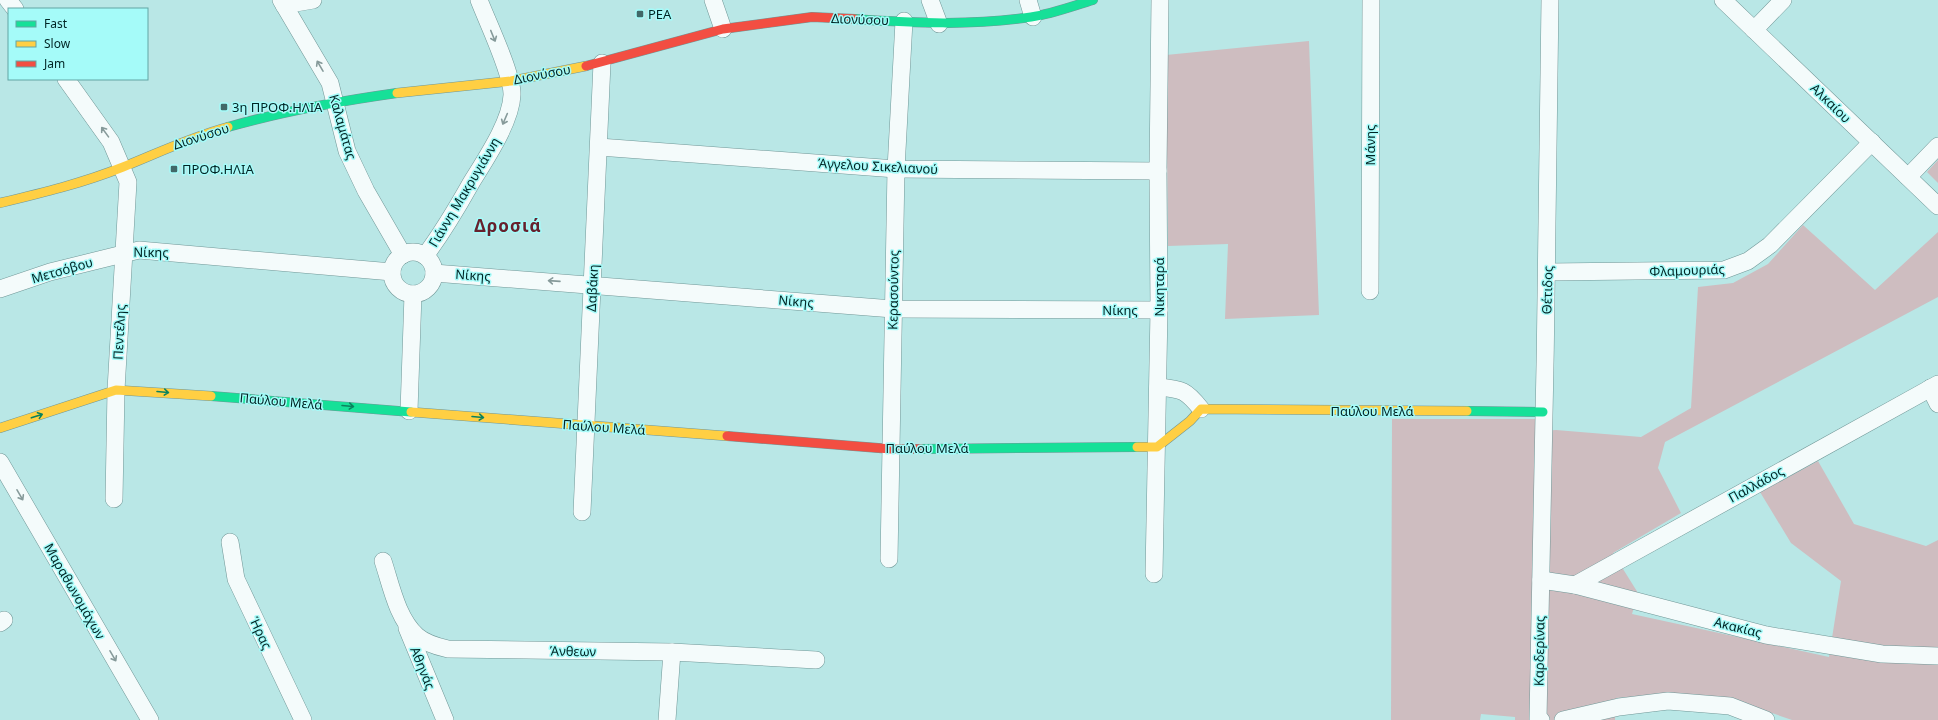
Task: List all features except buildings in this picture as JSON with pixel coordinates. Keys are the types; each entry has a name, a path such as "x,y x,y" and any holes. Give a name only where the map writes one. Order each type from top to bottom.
{"street":[{"path":"283,3 313,0"},
{"path":"479,0 511,81"},
{"path":"712,0 723,28"},
{"path":"930,0 939,24"},
{"path":"1028,0 1034,17"},
{"name":"Διονύσου","path":"0,203 63,188 215,130 266,116 334,102 399,93 511,81 602,63 723,28 812,17 939,24 982,23 1034,17 1093,0"},
{"name":"Νικηταρά","path":"1154,574 1159,310 1158,171 1160,0"},
{"name":"Μάνης","path":"1370,291 1371,0"},
{"name":"Θέτιδος","path":"1541,580 1543,412 1548,272 1550,0"},
{"name":"Αλκαίου","path":"1723,0 1938,206"},
{"path":"1754,30 1783,0"},
{"name":"Καλαμάτας","path":"283,3 330,83 347,151 366,191 403,255"},
{"name":"Κερασούντος","path":"889,559 896,169 904,21"},
{"name":"Δαβάκη","path":"582,512 602,63"},
{"name":"Πεντέλης","path":"67,80 111,142 123,166 128,182 116,390 114,499"},
{"name":"Γιάννη Μακρυγιάννη","path":"426,256 493,147 508,113 512,95 511,81"},
{"name":"Φλαμουριάς","path":"1548,272 1724,270 1748,261 1770,245 1872,142"},
{"path":"1908,177 1938,146"},
{"name":"Άγγελου Σικελιανού","path":"599,147 896,169 1158,171"},
{"name":"Νίκης","path":"124,253 139,250 392,272"},
{"path":"415,252 426,256 433,266 434,280 426,290 413,294 406,293 396,285 392,272 398,259 403,255 415,252"},
{"name":"Μετσόβου","path":"0,289 50,272 124,253"},
{"name":"Νίκης","path":"434,272 893,308 1159,310"},
{"path":"408,411 413,294"},
{"path":"1934,386 1938,404"},
{"name":"Παλλάδος","path":"1575,585 1934,386"},
{"path":"1157,447 1190,421 1201,409 1192,398 1180,389 1158,387"},
{"name":"Παύλου Μελά","path":"0,428 116,390 134,390 891,449 1157,447"},
{"name":"Παύλου Μελά","path":"1201,409 1543,412"},
{"name":"Μαραθωνομάχων","path":"0,462 150,720"},
{"name":"Ήρας","path":"230,542 236,579 303,720"},
{"name":"Άνθεων","path":"383,560 402,615 417,637 438,647 448,649 672,652 816,660"},
{"name":"Ακακίας","path":"1541,580 1575,585 1766,635 1882,654 1938,656"},
{"name":"Καρδερίνας","path":"1539,720 1541,580"},
{"name":"Αθηνάς","path":"402,615 445,720"},
{"path":"667,720 672,652"},
{"path":"1563,720 1619,707 1668,701 1730,706 1766,720"}],"shaded area":[{"path":"1309,41 1319,315 1225,319 1228,244 1168,246 1166,55"},
{"path":"1938,160 1938,183 1927,172"},
{"path":"1803,225 1875,290 1938,232 1938,297 1665,442 1658,468 1681,513 1613,553 1638,593 1632,614 1829,657 1841,581 1791,543 1760,492 1818,461 1854,524 1926,546 1938,540 1938,720 1792,720 1737,701 1674,694 1616,698 1615,720 1515,720 1515,717 1481,714 1480,720 1391,720 1392,419 1539,419 1540,431 1556,430 1641,437 1691,408 1698,287 1733,283 1768,264"}],"traffic: fast":[{"path":"855,19 899,22 987,22 1039,16 1093,0"},
{"path":"228,127 312,107 397,93"},
{"path":"211,396 411,412"},
{"path":"1467,411 1543,412"},
{"path":"921,449 1137,447"}],"traffic: slow":[{"path":"397,93 511,81 586,66"},
{"path":"0,203 78,183 123,167 188,140 228,127"},
{"path":"0,428 116,390 211,396"},
{"path":"1137,447 1157,447 1190,421 1201,409 1467,411"},
{"path":"411,412 727,436"}],"traffic: jam":[{"path":"586,66 723,29 812,17 855,19"},
{"path":"727,436 891,449 921,449"}],"place":[{"name":"ΡΕΑ","path":"640,14"},
{"name":"3η ΠΡΟΦ.ΗΛΙΑ","path":"224,107"},
{"name":"ΠΡΟΦ.ΗΛΙΑ","path":"174,169"}],"district":[{"name":"Δροσιά","path":"508,226"}]}
